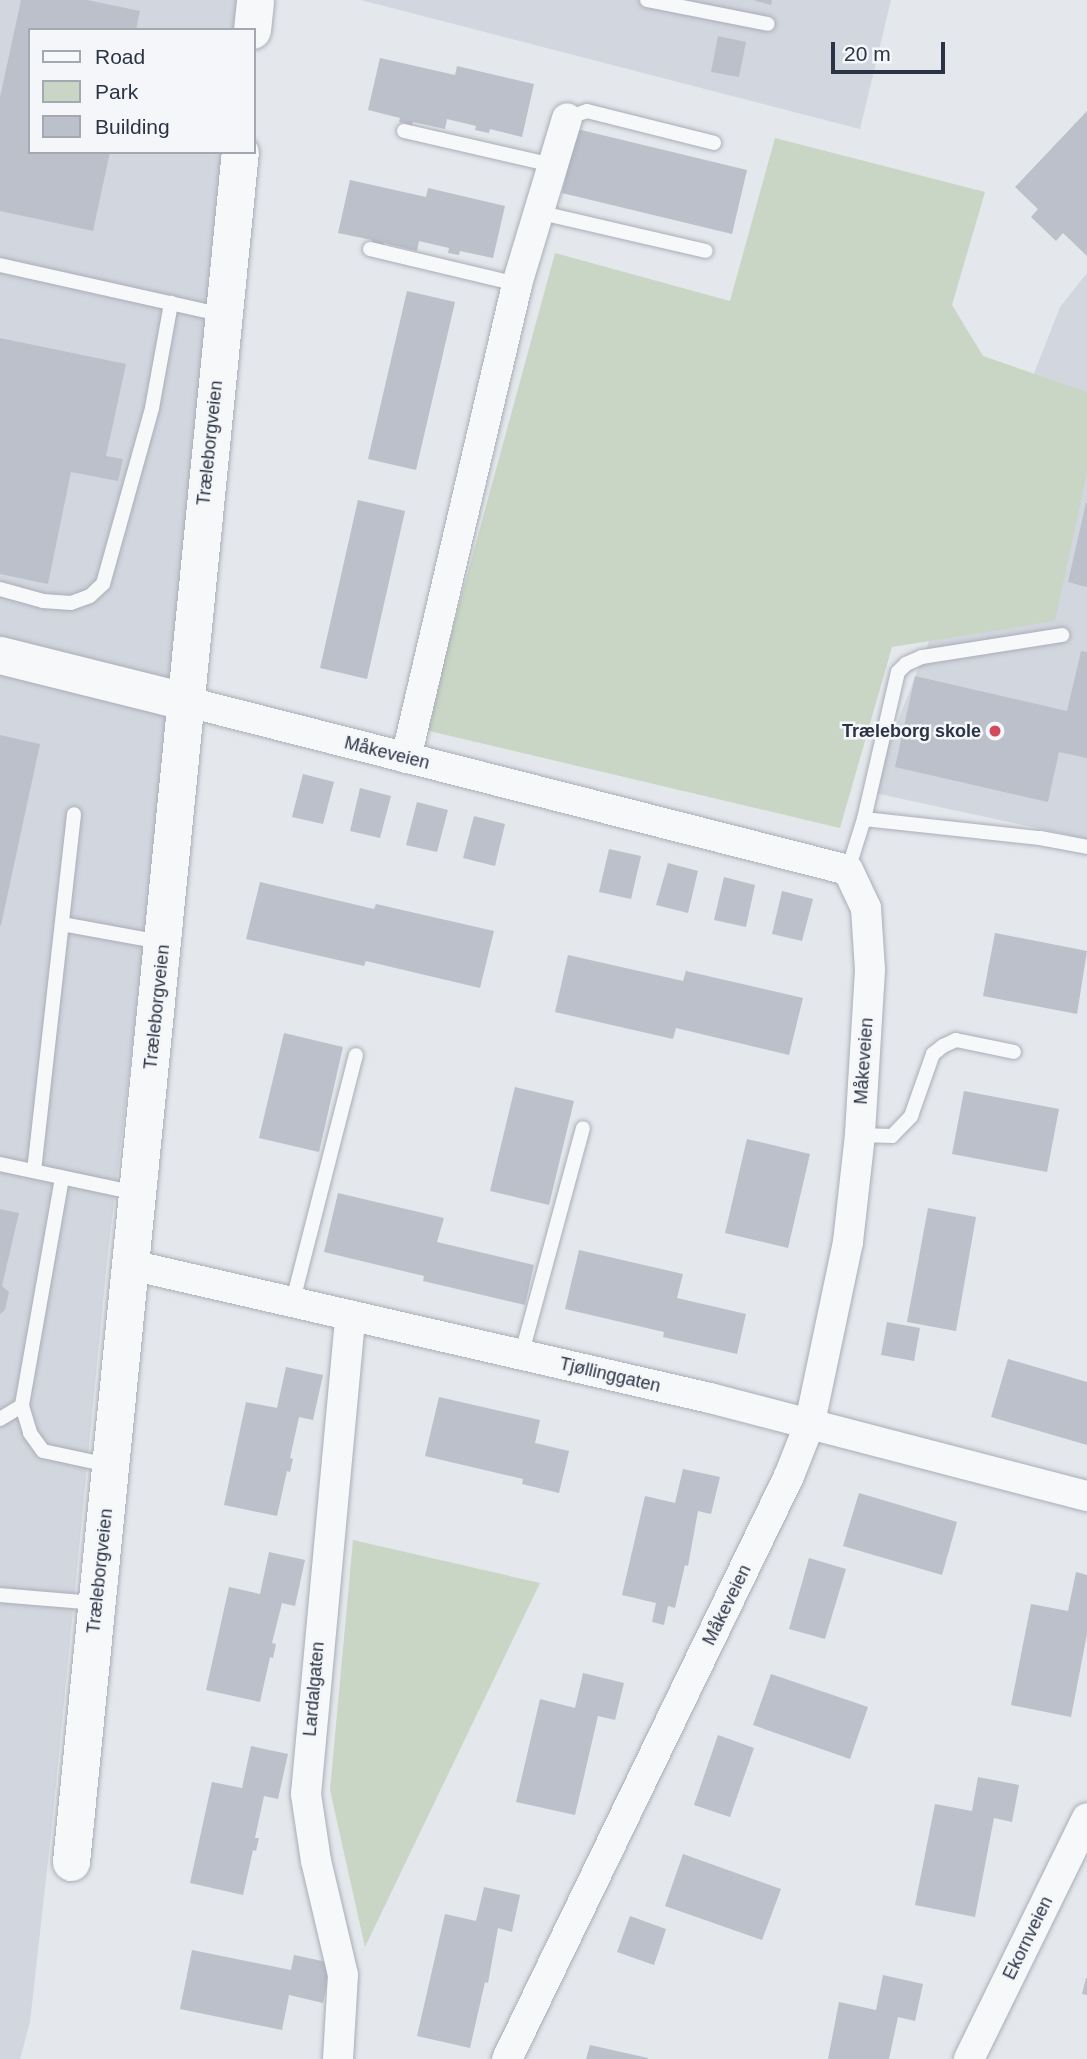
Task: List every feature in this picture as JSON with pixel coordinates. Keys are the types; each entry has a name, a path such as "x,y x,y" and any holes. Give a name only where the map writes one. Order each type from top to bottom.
{"street":[{"path":"252,28 255,0"},
{"path":"406,758 517,284 568,118"},
{"name":"Træleborgveien","path":"71,1862 240,154"},
{"name":"Måkeveien","path":"0,655 848,870 866,908 870,970 860,1135 848,1242 810,1423 789,1476 507,2059"},
{"name":"Tjøllinggaten","path":"131,1265 810,1423 1087,1496"},
{"name":"Lardalgaten","path":"338,2059 343,1975 316,1861 306,1794 350,1317"},
{"name":"Ekornveien","path":"969,2059 1076,1866 1087,1818"}],"lane":[{"path":"647,0 768,24"},
{"path":"568,118 587,111 714,143"},
{"path":"404,131 553,165"},
{"path":"537,212 706,251"},
{"path":"370,249 517,284"},
{"path":"0,265 223,315"},
{"path":"0,589 43,601 71,603 89,596 103,584 152,408 171,303"},
{"path":"848,870 864,819 898,672 906,664 922,657 1062,635"},
{"path":"34,1171 74,814"},
{"path":"864,819 1040,838 1087,848"},
{"path":"62,924 164,942"},
{"path":"860,1135 892,1136 911,1116 933,1054 943,1046 956,1040 1014,1052"},
{"path":"292,1304 356,1055"},
{"path":"521,1356 583,1128"},
{"path":"0,1164 139,1194"},
{"path":"62,1178 22,1406 30,1433 43,1451 111,1465"},
{"path":"0,1419 22,1406"},
{"path":"0,1595 97,1603"}],"shaded area":[{"path":"0,0 247,0 244,28 28,28 28,154 231,154 173,701 107,1262 30,2022 20,2059 0,2059"},
{"path":"361,0 891,0 860,129"},
{"path":"1087,273 1087,839 870,792 1060,307"}],"green space":[{"path":"775,138 985,192 952,305 983,356 1087,392 1087,473 1055,621 892,647 840,828 425,730 555,253 730,301"},
{"path":"353,1540 540,1583 365,1947 330,1790"}],"building":[{"path":"21,0 87,0 140,11 136,28 28,28 28,154 110,154 93,231 0,211 0,97"},
{"path":"753,0 772,0 771,5"},
{"path":"718,36 746,42 739,77 711,72"},
{"path":"380,58 455,75 457,66 534,84 522,137 490,129 489,133 475,130 476,126 447,119 445,129 413,122 412,125 399,122 400,118 368,110"},
{"path":"1087,111 1087,256 1063,233 1056,241 1031,217 1038,209 1015,187"},
{"path":"577,129 747,170 732,234 562,193"},
{"path":"350,180 426,197 428,188 505,206 493,258 460,251 459,255 448,253 449,248 419,241 417,251 384,243 383,248 371,245 372,240 338,233"},
{"path":"407,291 455,302 416,470 368,459"},
{"path":"0,338 126,364 106,456 123,459 118,481 71,472 48,584 0,574"},
{"path":"358,500 405,511 367,679 320,668"},
{"path":"1087,503 1087,587 1068,582"},
{"name":"Træleborg skole","path":"1081,651 1087,652 1087,758 1059,752 1048,802 895,767 915,676 1067,711"},
{"path":"0,735 40,744 1,925 0,925"},
{"path":"303,774 334,782 323,824 292,817"},
{"path":"360,788 391,796 380,838 350,831"},
{"path":"417,802 448,810 437,852 406,845"},
{"path":"474,816 505,824 495,866 463,858"},
{"path":"609,849 641,856 631,899 599,892"},
{"path":"668,863 698,871 688,913 656,905"},
{"path":"724,877 755,885 746,927 714,920"},
{"path":"260,882 374,909 376,904 494,931 480,988 366,961 364,966 246,939"},
{"path":"782,891 813,899 802,941 772,934"},
{"path":"995,933 1087,951 1077,1014 983,996"},
{"path":"568,955 683,981 686,971 803,998 789,1055 676,1028 673,1039 555,1012"},
{"path":"284,1033 343,1047 319,1152 259,1138"},
{"path":"515,1087 574,1101 549,1205 490,1191"},
{"path":"964,1091 1059,1109 1047,1172 952,1154"},
{"path":"747,1139 810,1154 788,1248 725,1233"},
{"path":"338,1193 444,1218 437,1242 534,1265 525,1305 423,1281 424,1276 324,1252"},
{"path":"928,1208 976,1217 956,1331 907,1322"},
{"path":"0,1209 19,1213 2,1286 9,1292 5,1310 0,1314"},
{"path":"579,1250 683,1274 677,1298 746,1314 737,1354 663,1337 664,1332 565,1309"},
{"path":"887,1322 920,1328 914,1361 881,1355"},
{"path":"1008,1359 1087,1382 1087,1445 991,1417"},
{"path":"286,1367 323,1375 313,1420 299,1417 290,1458 293,1459 290,1472 287,1471 277,1516 224,1505 246,1402 277,1408"},
{"path":"439,1397 540,1420 535,1443 569,1451 559,1493 522,1484 523,1479 425,1456"},
{"path":"683,1469 720,1477 711,1514 698,1511 688,1566 685,1565 675,1608 668,1606 664,1625 652,1622 656,1603 622,1595 645,1496 675,1503"},
{"path":"859,1493 957,1522 942,1575 843,1546"},
{"path":"269,1552 305,1560 295,1606 282,1603 272,1643 276,1644 273,1658 270,1657 260,1702 206,1690 229,1587 260,1594"},
{"path":"809,1558 846,1569 825,1639 789,1629"},
{"path":"1076,1572 1087,1575 1087,1634 1071,1717 1011,1705 1031,1604 1068,1611"},
{"path":"583,1673 624,1683 615,1720 598,1716 575,1815 516,1802 540,1699 575,1708"},
{"path":"771,1674 868,1707 850,1759 753,1725"},
{"path":"718,1735 754,1748 730,1817 694,1805"},
{"path":"251,1746 288,1754 278,1799 264,1796 255,1838 259,1838 256,1851 253,1850 243,1895 190,1883 212,1782 242,1788"},
{"path":"978,1777 1019,1785 1012,1822 994,1818 975,1917 915,1905 935,1804 972,1811"},
{"path":"683,1854 781,1889 762,1940 665,1906"},
{"path":"484,1887 520,1895 512,1932 498,1928 488,1983 485,1982 470,2048 417,2036 445,1914 476,1921"},
{"path":"630,1916 666,1929 654,1965 617,1952"},
{"path":"192,1950 291,1970 294,1955 331,1963 323,2003 289,1995 282,2030 180,2009"},
{"path":"883,1975 923,1984 915,2021 898,2017 889,2059 828,2059 839,2002 876,2010"},
{"path":"1087,1978 1087,1995 1082,1994"},
{"path":"590,2045 648,2058 648,2059 586,2059"}],"place":[{"name":"Træleborg skole","path":"995,731"}]}
